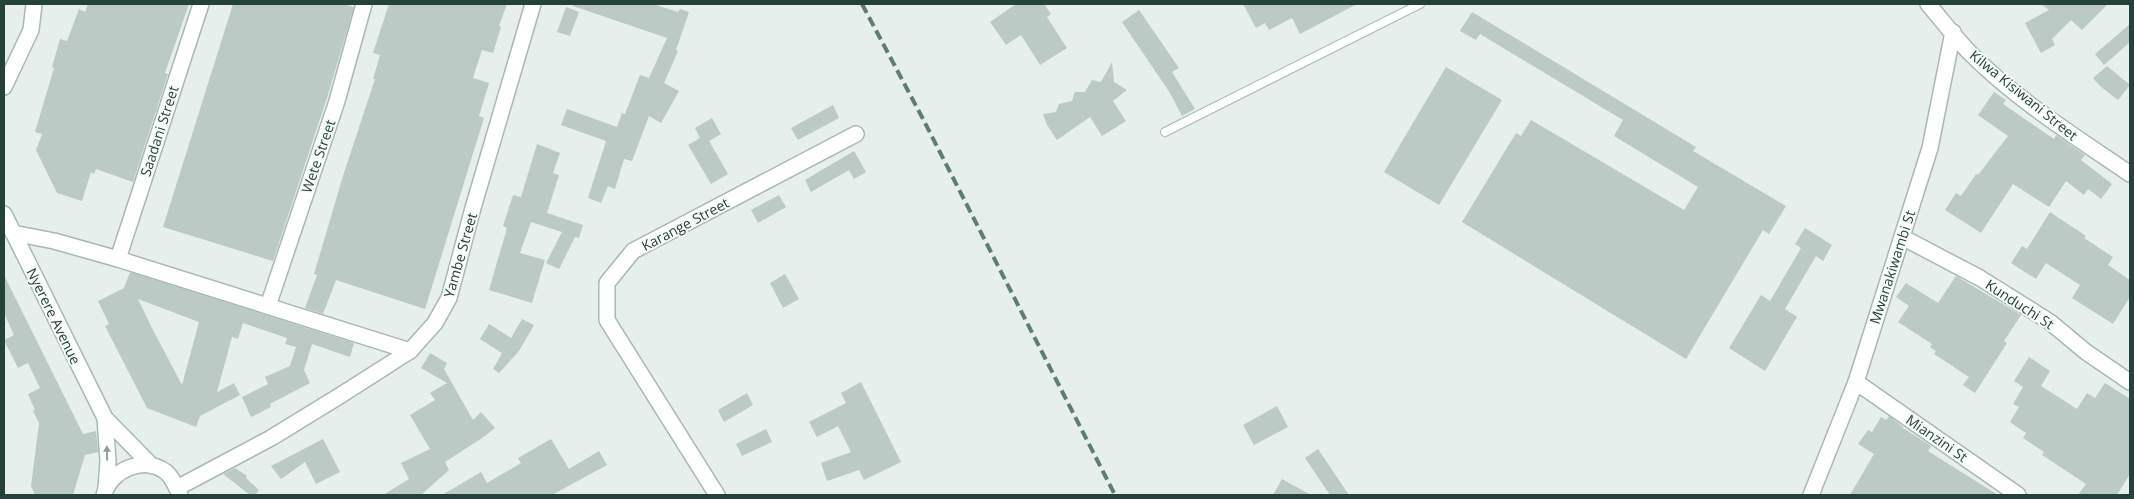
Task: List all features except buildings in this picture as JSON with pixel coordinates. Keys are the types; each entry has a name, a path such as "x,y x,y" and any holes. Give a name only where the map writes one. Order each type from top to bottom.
{"street":[{"path":"4,87 32,30 34,4"},
{"name":"Saadani Street","path":"118,259 201,4"},
{"name":"Wete Street","path":"268,306 337,101 364,4"},
{"name":"Yambe Street","path":"179,492 271,438 410,351 435,323 449,298 472,208 533,4"},
{"name":"Kilwa Kisiwani Street","path":"1928,4 1970,53 2010,87 2051,120 2130,174"},
{"name":"Mwanakiwambi St","path":"1811,495 1856,382 1930,148 1953,32"},
{"name":"Karange Street","path":"717,495 607,320 607,283 633,251 856,134"},
{"name":"Nyerere Avenue","path":"4,214 105,418"},
{"path":"13,233 54,241 118,259 410,351"},
{"name":"Kunduchi St","path":"1902,237 1980,278 2050,322 2086,352 2130,382"},
{"name":"Mianzini St","path":"1856,382 2018,495"},
{"path":"105,418 152,466"},
{"path":"105,418 108,461 105,492"},
{"path":"105,492 117,474 134,466 152,466 167,472 179,492"}],"lane":[{"path":"1165,132 1420,4"}],"railway":[{"path":"862,4 923,119 1115,495"}]}
